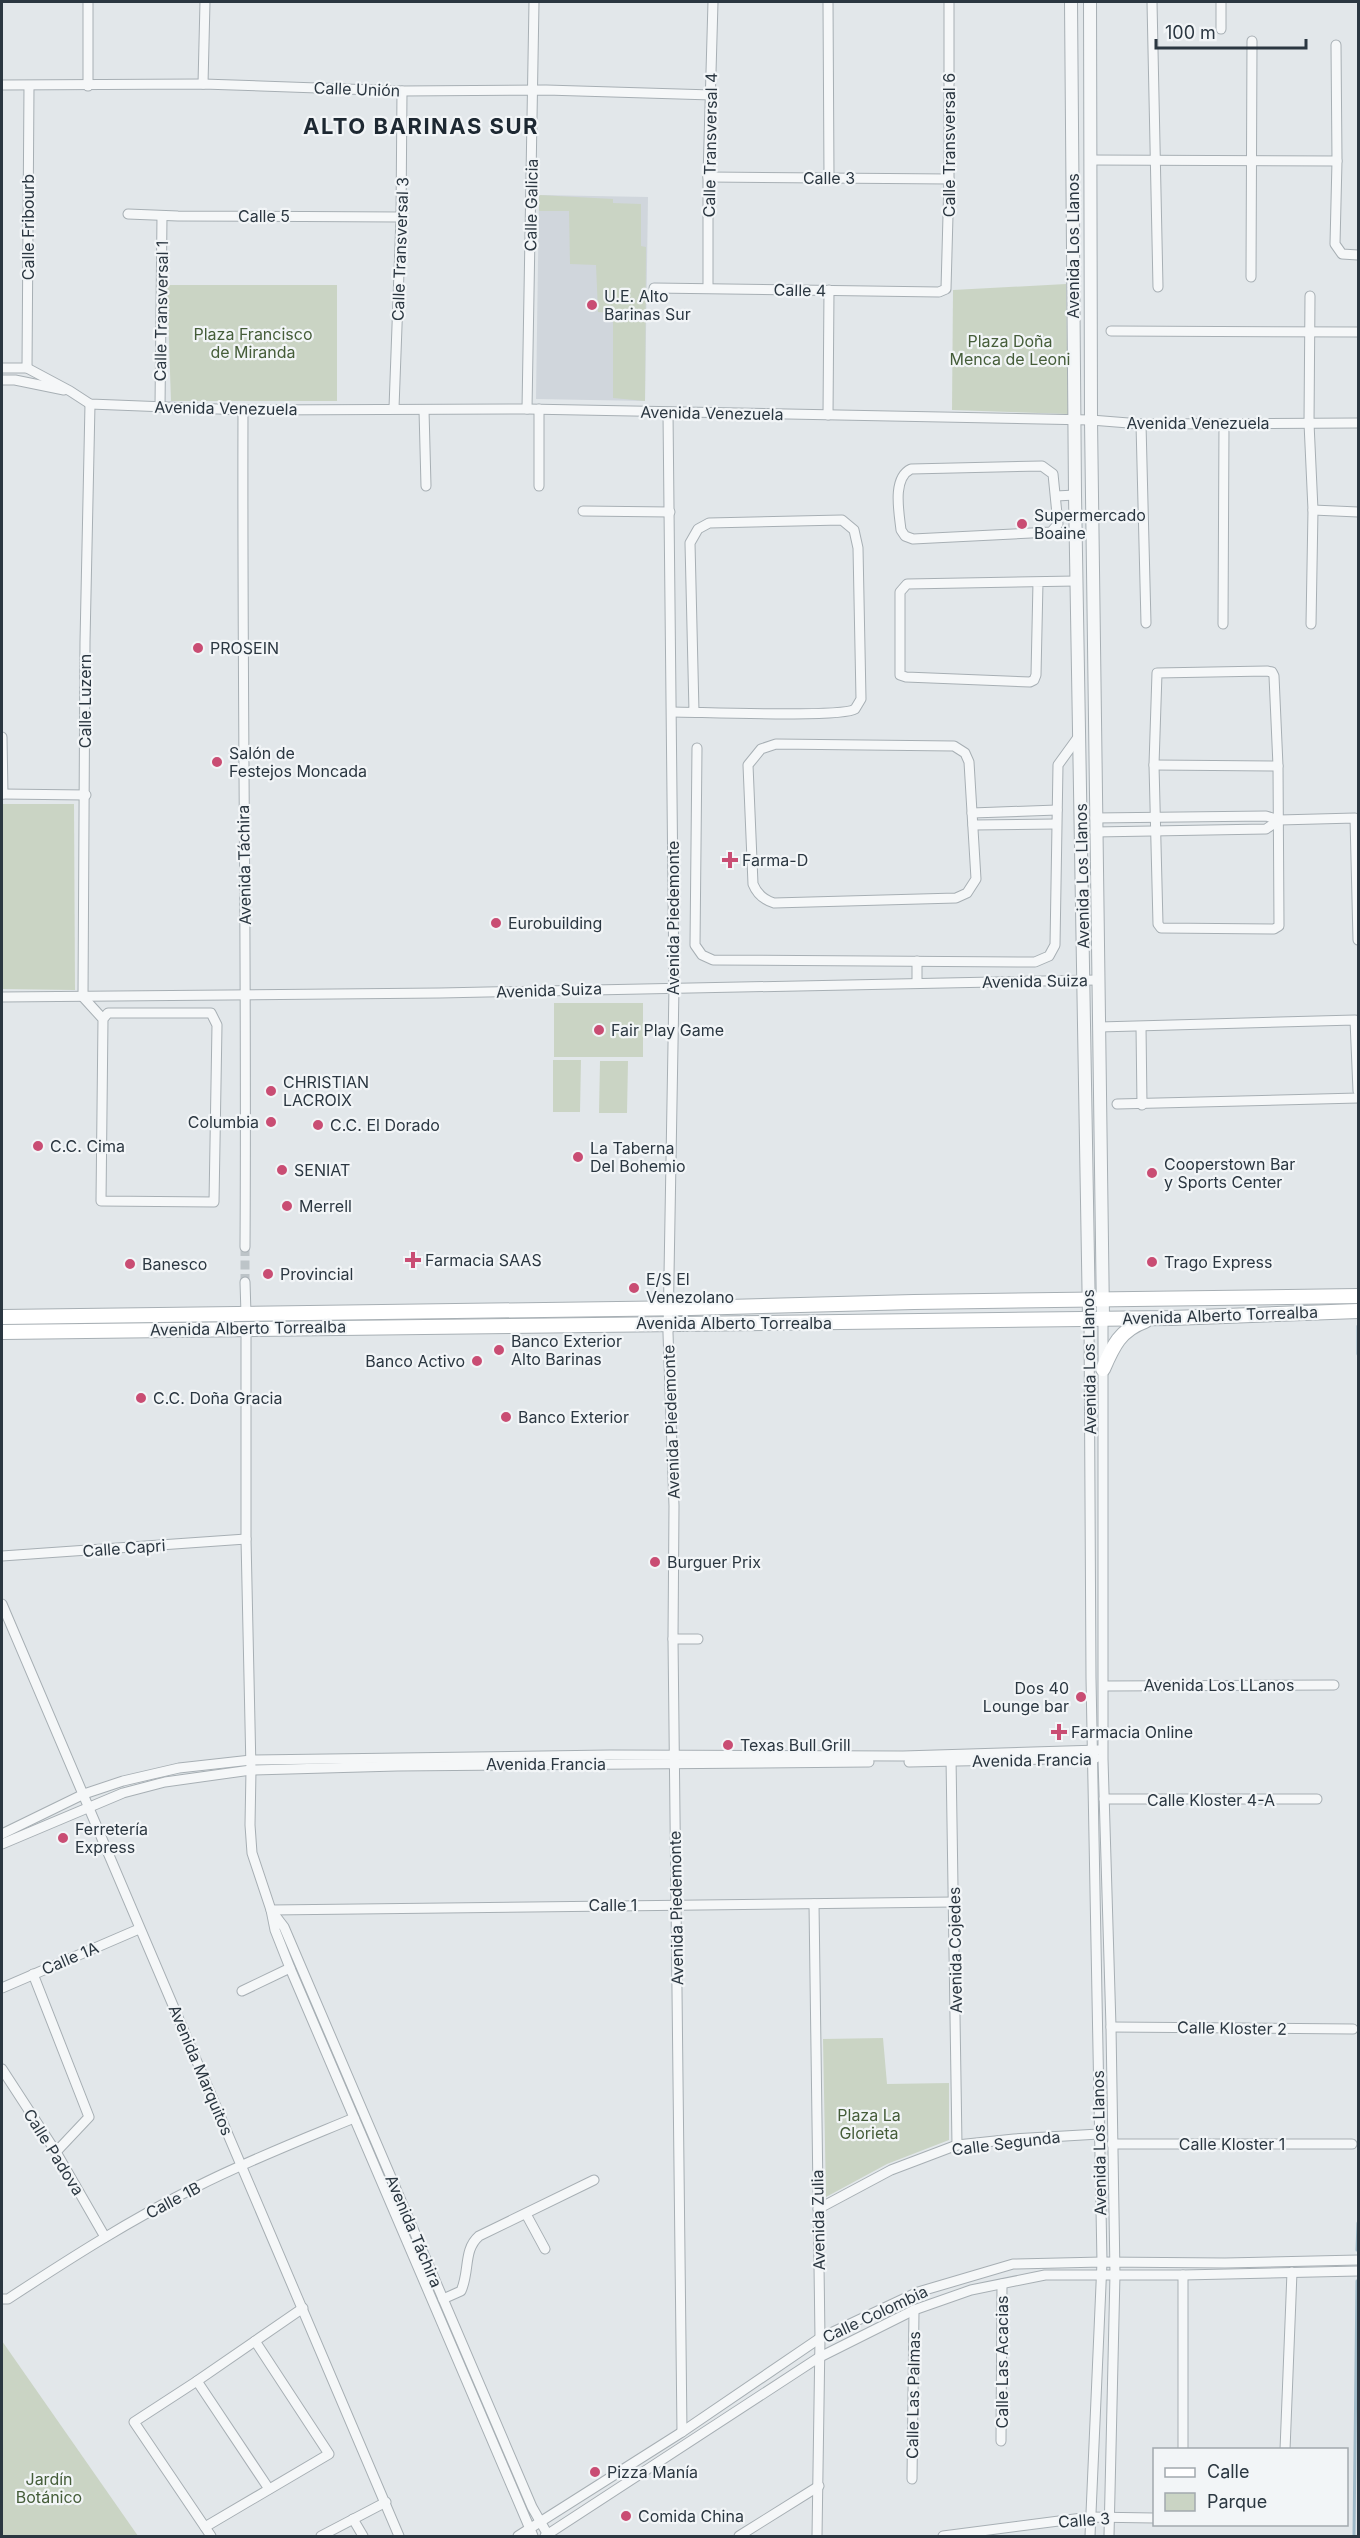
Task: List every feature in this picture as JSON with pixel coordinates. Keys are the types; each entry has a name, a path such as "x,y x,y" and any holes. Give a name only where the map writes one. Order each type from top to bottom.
{"main road":[{"name":"Avenida Alberto Torrealba","path":"2,1317 1359,1296"},
{"name":"Avenida Alberto Torrealba","path":"2,1332 1096,1318 1359,1311"},
{"path":"1103,1369 1113,1346 1123,1332 1134,1325 1156,1317"}],"street":[{"path":"88,2 88,86"},
{"path":"203,84 205,2"},
{"name":"Calle Galicia","path":"527,409 534,2"},
{"name":"Calle Transversal 4","path":"708,288 708,177 713,2"},
{"path":"828,2 829,177"},
{"name":"Calle Transversal 6","path":"946,289 949,179 949,2"},
{"name":"Avenida Los Llanos","path":"1071,2 1074,420 1083,980 1096,1318 1099,2134 1102,2262 1090,2536"},
{"name":"Avenida Los Llanos","path":"1090,2 1091,420 1099,1027 1095,1301"},
{"path":"1152,2 1158,287"},
{"path":"1221,2 1221,29"},
{"path":"1251,277 1252,40"},
{"path":"1336,45 1335,244 1342,254 1359,255"},
{"name":"Calle Unión","path":"2,85 203,84 402,91 532,90 712,96"},
{"name":"Calle Fribourb","path":"27,368 29,86"},
{"name":"Calle Transversal 3","path":"394,408 401,217 402,91"},
{"path":"1091,160 1337,161"},
{"name":"Calle 3","path":"708,177 949,179"},
{"name":"Calle 5","path":"128,214 401,217"},
{"name":"Calle Transversal 1","path":"160,407 162,216"},
{"name":"Calle 4","path":"654,288 939,292 946,289"},
{"path":"828,415 829,290"},
{"path":"1310,296 1309,423 1313,510 1311,624"},
{"path":"1111,331 1359,332"},
{"path":"2,368 27,368 90,404"},
{"path":"2,380 15,380 70,391"},
{"name":"Avenida Venezuela","path":"90,404 243,410 527,409 1091,420 1141,423 1359,423"},
{"name":"Calle Luzern","path":"83,997 86,795 85,642 90,404"},
{"name":"Avenida Táchira","path":"243,410 245,1247"},
{"path":"424,410 426,486"},
{"path":"539,410 539,486"},
{"name":"Avenida Piedemonte","path":"668,413 674,987 668,1323 674,1506 675,1905 682,2432"},
{"path":"1141,423 1146,623"},
{"path":"1223,624 1224,424"},
{"path":"1042,466 1053,474 1056,496 1058,524 1054,530 1048,532 913,539 905,536 901,530 899,483 903,474 911,469 1042,466"},
{"path":"1056,496 1075,495"},
{"path":"1313,510 1359,512"},
{"path":"583,511 670,512"},
{"path":"672,711 694,712 844,714 852,712 858,706 861,699 862,629 858,548 856,534 851,525 842,520 730,522 709,524 694,533 690,543 694,712"},
{"path":"1038,582 1034,680 1030,682 900,675 898,670 902,586 907,584 1076,581"},
{"path":"1272,672 1278,766 1279,926 1274,929 1161,928 1158,924 1155,831 1154,765 1157,673 1272,672"},
{"path":"697,748 695,945 702,955 713,960 1035,962 1048,956 1055,945 1058,765 1079,736"},
{"path":"2,737 2,794 86,795"},
{"path":"776,744 954,746 965,753 969,762 972,813 976,879 971,889 960,897 769,902 761,897 753,884 748,765 761,749 776,744"},
{"path":"1154,765 1278,766"},
{"path":"972,813 1057,810"},
{"path":"1095,818 1266,816 1279,820 1355,818 1358,940"},
{"path":"1095,832 1266,829 1279,820"},
{"path":"973,825 1056,824"},
{"path":"916,961 917,983"},
{"name":"Avenida Suiza","path":"2,998 440,993 1097,980"},
{"path":"83,997 103,1018 100,1201 214,1202 217,1025 211,1013 108,1013 103,1018"},
{"path":"1099,1027 1355,1020 1359,1091"},
{"path":"1141,1027 1142,1105"},
{"path":"1117,1104 1359,1098"},
{"path":"245,1282 246,1314"},
{"name":"Avenida Los Llanos","path":"1096,1318 1103,1369 1104,1686 1098,1754 1104,1799 1115,2274 1109,2536"},
{"path":"246,1329 246,1539 252,1853 290,1968 531,2533"},
{"name":"Calle Capri","path":"2,1556 246,1539"},
{"name":"Avenida Marquitos","path":"2,1604 399,2536"},
{"path":"673,1639 698,1639"},
{"name":"Avenida Los LLanos","path":"1104,1686 1334,1684"},
{"name":"Avenida Francia","path":"2,1834 84,1794 123,1780 178,1768 251,1765 951,1758 1098,1754"},
{"name":"Avenida Cojedes","path":"951,1758 957,2145"},
{"name":"Avenida Francia","path":"2,1844 123,1793 251,1765"},
{"name":"Calle Kloster 4-A","path":"1104,1799 1317,1799"},
{"name":"Calle 1","path":"271,1910 954,1902"},
{"name":"Avenida Zulia","path":"814,1904 820,2338 817,2536"},
{"name":"Calle 1A","path":"2,1988 139,1929"},
{"name":"Avenida Táchira","path":"279,1929 546,2536"},
{"path":"242,1991 290,1968"},
{"path":"33,1974 89,2117 56,2152"},
{"name":"Calle Kloster 2","path":"1111,2027 1353,2030"},
{"name":"Calle Padova","path":"2,2069 56,2152 105,2236"},
{"name":"Calle 1B","path":"2,2300 8,2299 105,2236 242,2165 354,2118"},
{"name":"Calle Segunda","path":"818,2209 891,2170 957,2145 1099,2134"},
{"name":"Calle Kloster 1","path":"1112,2144 1352,2144"},
{"path":"443,2299 461,2291 467,2273 469,2246 473,2241 594,2180"},
{"path":"526,2214 545,2249"},
{"name":"Calle Colombia","path":"518,2536 531,2533 541,2522 682,2432 820,2338 918,2292 1013,2264 1359,2260"},
{"name":"Calle Colombia","path":"546,2536 818,2358 914,2310 971,2290 1045,2275 1359,2271"},
{"path":"1286,2448 1292,2272"},
{"path":"1183,2275 1184,2448"},
{"name":"Calle Las Acacias","path":"1001,2441 1002,2284"},
{"path":"211,2536 134,2422 303,2308"},
{"name":"Calle Las Palmas","path":"912,2480 914,2310"},
{"path":"205,2528 329,2454 255,2341"},
{"path":"197,2381 269,2489"},
{"path":"739,2536 819,2486"},
{"path":"321,2536 386,2502"},
{"name":"Calle 3","path":"943,2536 1090,2517 1153,2518"},
{"path":"353,2519 363,2536"}],"shaded area":[{"name":"U.E. Alto Barinas Sur","path":"539,195 648,197 645,401 536,399"}],"green space":[{"path":"539,195 613,199 613,203 641,204 641,246 646,247 645,401 613,398 613,313 598,312 596,265 570,264 569,211 539,211"},
{"name":"Plaza Doña Menca de Leoni","path":"1066,284 1068,414 952,410 953,290"},
{"name":"Plaza Francisco de Miranda","path":"167,285 337,285 337,401 171,401"},
{"path":"2,804 74,804 75,990 2,989"},
{"name":"Fair Play Game","path":"554,1003 643,1003 643,1057 554,1057"},
{"path":"553,1060 581,1060 580,1112 553,1112"},
{"path":"600,1061 628,1061 627,1113 599,1113"},
{"name":"Plaza La Glorieta","path":"883,2038 887,2084 949,2083 949,2140 887,2164 826,2197 823,2039"},
{"name":"Jardín Botánico","path":"2,2341 138,2536 2,2536"}],"waterway":[{"path":"1358,1326 1358,1354"},
{"path":"1357,2250 1358,2223"},
{"path":"1354,2536 1357,2281"}],"tunnel":[{"path":"245,1247 245,1282"}],"place":[{"name":"U.E. Alto Barinas Sur","path":"592,305"},
{"name":"Supermercado Boaine","path":"1022,524"},
{"name":"PROSEIN","path":"198,648"},
{"name":"Salón de Festejos Moncada","path":"217,762"},
{"name":"Farma-D","path":"730,860"},
{"name":"Eurobuilding","path":"496,923"},
{"name":"Fair Play Game","path":"599,1030"},
{"name":"CHRISTIAN LACROIX","path":"271,1091"},
{"name":"Columbia","path":"271,1122"},
{"name":"C.C. El Dorado","path":"318,1125"},
{"name":"C.C. Cima","path":"38,1146"},
{"name":"La Taberna Del Bohemio","path":"578,1157"},
{"name":"SENIAT","path":"282,1170"},
{"name":"Cooperstown Bar y Sports Center","path":"1152,1173"},
{"name":"Merrell","path":"287,1206"},
{"name":"Farmacia SAAS","path":"413,1260"},
{"name":"Trago Express","path":"1152,1262"},
{"name":"Banesco","path":"130,1264"},
{"name":"Provincial","path":"268,1274"},
{"name":"E/S El Venezolano","path":"634,1288"},
{"name":"Banco Exterior Alto Barinas","path":"499,1350"},
{"name":"Banco Activo","path":"477,1361"},
{"name":"C.C. Doña Gracia","path":"141,1398"},
{"name":"Banco Exterior","path":"506,1417"},
{"name":"Burguer Prix","path":"655,1562"},
{"name":"Dos 40 Lounge bar","path":"1081,1697"},
{"name":"Farmacia Online","path":"1059,1732"},
{"name":"Texas Bull Grill","path":"728,1745"},
{"name":"Ferretería Express","path":"63,1838"},
{"name":"Pizza Manía","path":"595,2472"},
{"name":"Comida China","path":"626,2516"}],"district":[{"name":"ALTO BARINAS SUR","path":"421,126"}]}
